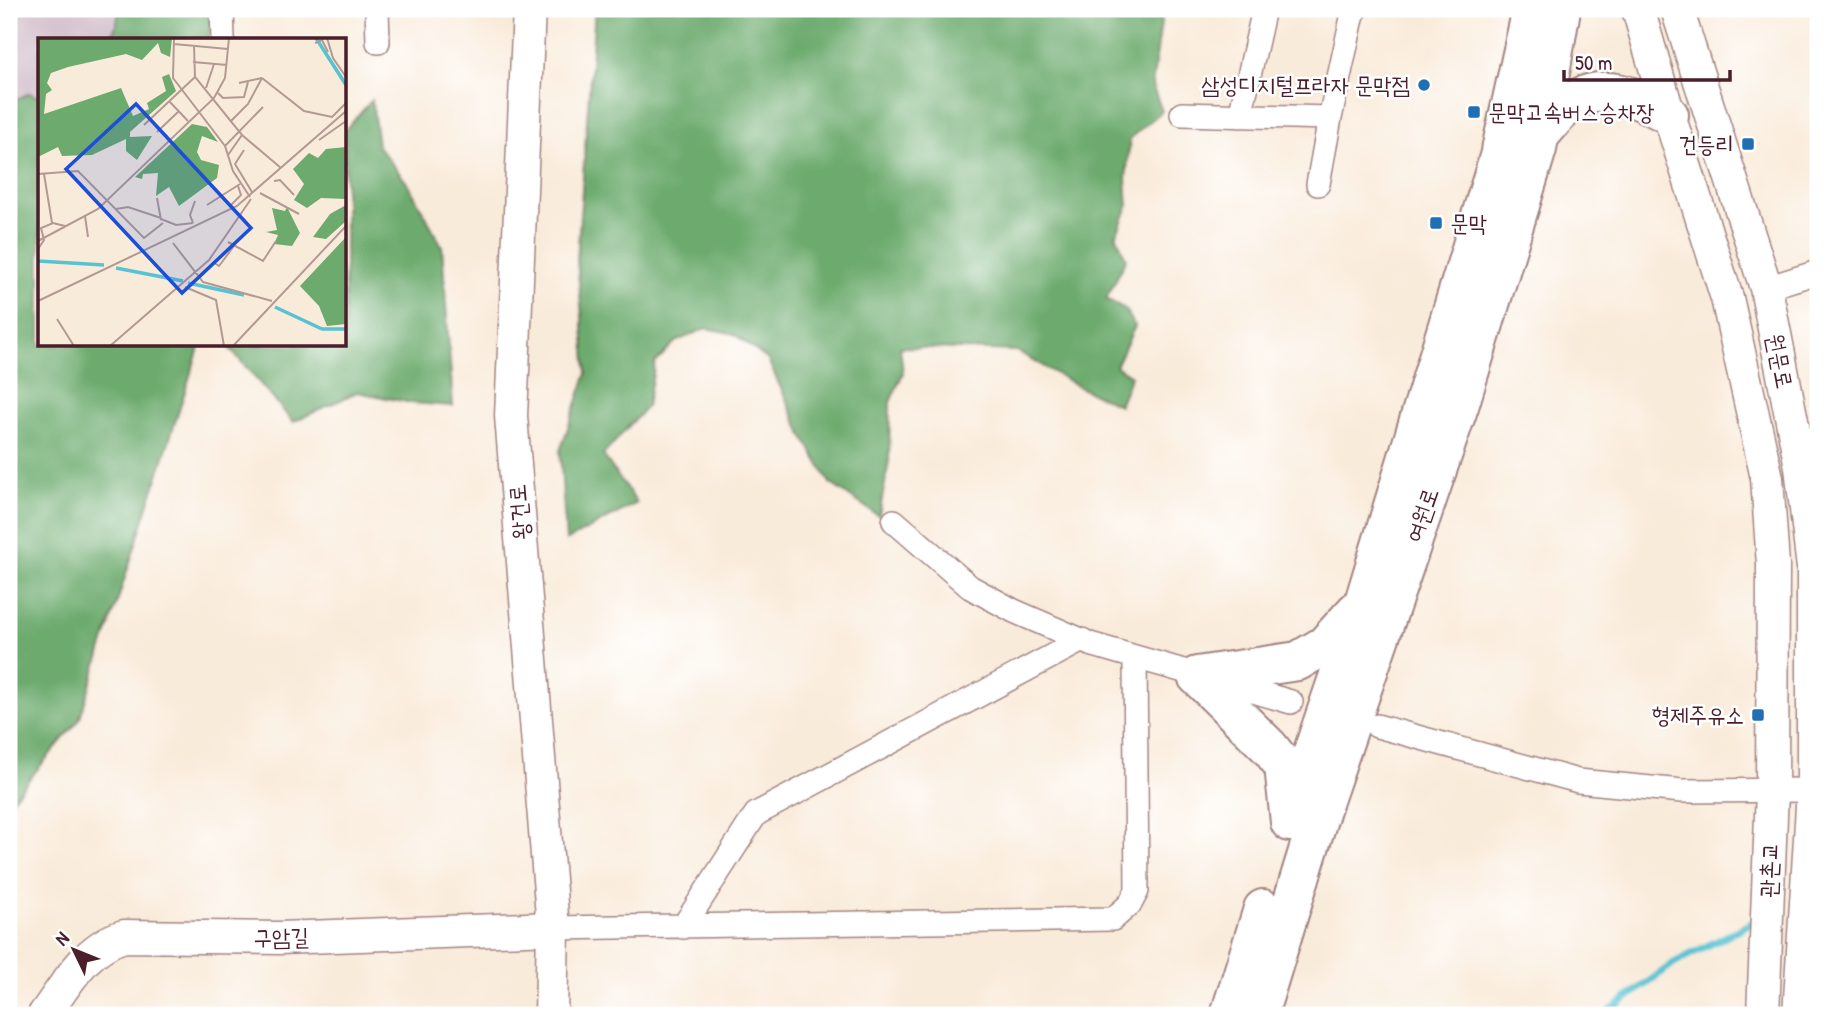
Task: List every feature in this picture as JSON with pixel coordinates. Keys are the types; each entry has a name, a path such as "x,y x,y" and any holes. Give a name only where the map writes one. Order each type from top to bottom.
{"highway":[{"name":"여원로","path":"1230,1015 1290,822 1364,601 1501,150 1532,9"},
{"name":"여원로","path":"1258,1015 1321,809 1460,403 1541,135 1561,9"},
{"path":"1541,135 1567,105 1586,95 1611,91 1639,99 1669,115"},
{"path":"1197,676 1298,661 1325,645 1364,601"},
{"path":"1197,676 1269,747 1284,766 1290,822"}],"main road":[{"name":"왕건로","path":"529,9 511,416 553,928 551,1015"},
{"name":"원문로","path":"1638,9 1727,299 1768,478 1773,565 1772,800"},
{"name":"원문로","path":"1677,9 1766,288 1801,467 1814,568 1814,797"},
{"path":"1727,299 1766,288"},
{"name":"관촌교","path":"1809,951 1814,797"},
{"name":"관촌교","path":"1767,945 1772,800"},
{"name":"구암길","path":"44,1015 88,955 106,941 124,936 279,938 553,928"},
{"path":"1763,1015 1767,945 1809,951 1799,1015"}],"street":[{"path":"222,9 223,38"},
{"path":"377,9 377,42"},
{"path":"1240,116 1264,9"},
{"path":"1318,184 1354,9"},
{"path":"1182,114 1330,118"},
{"path":"1766,288 1818,272"},
{"path":"894,521 970,587 1014,611 1082,640 1291,702"},
{"path":"683,927 756,814 1082,640"},
{"path":"553,928 1113,919 1130,904 1137,891 1135,657"},
{"path":"1377,726 1578,781 1772,800 1814,797"}],"shaded area":[{"path":"9,9 120,9 110,38 38,38 38,97 29,93 9,104"}],"green space":[{"path":"120,9 209,9 210,38 110,38"},
{"path":"595,9 1163,9 1152,85 1162,111 1130,138 1126,179 1128,207 1116,235 1126,259 1106,299 1125,309 1135,326 1116,366 1131,376 1119,405 1081,388 1017,351 900,347 903,373 890,402 889,461 879,516 830,483 802,434 768,360 734,334 706,328 675,342 655,363 647,406 603,455 637,503 566,541 560,451 587,373 577,260"},
{"path":"29,93 38,97 38,346 200,346 79,720 9,803 9,104"},
{"path":"372,100 378,146 408,184 442,246 453,406 412,403 357,392 293,422 228,346 346,346 346,129"}],"waterway":[{"path":"1604,1015 1674,963 1759,919"}],"place":[{"name":"삼성디지털프라자 문막점","path":"1424,85"},
{"name":"문막고속버스승차장","path":"1474,112"},
{"name":"건등리","path":"1748,144"},
{"name":"문막","path":"1436,223"},
{"name":"형제주유소","path":"1758,715"}]}
